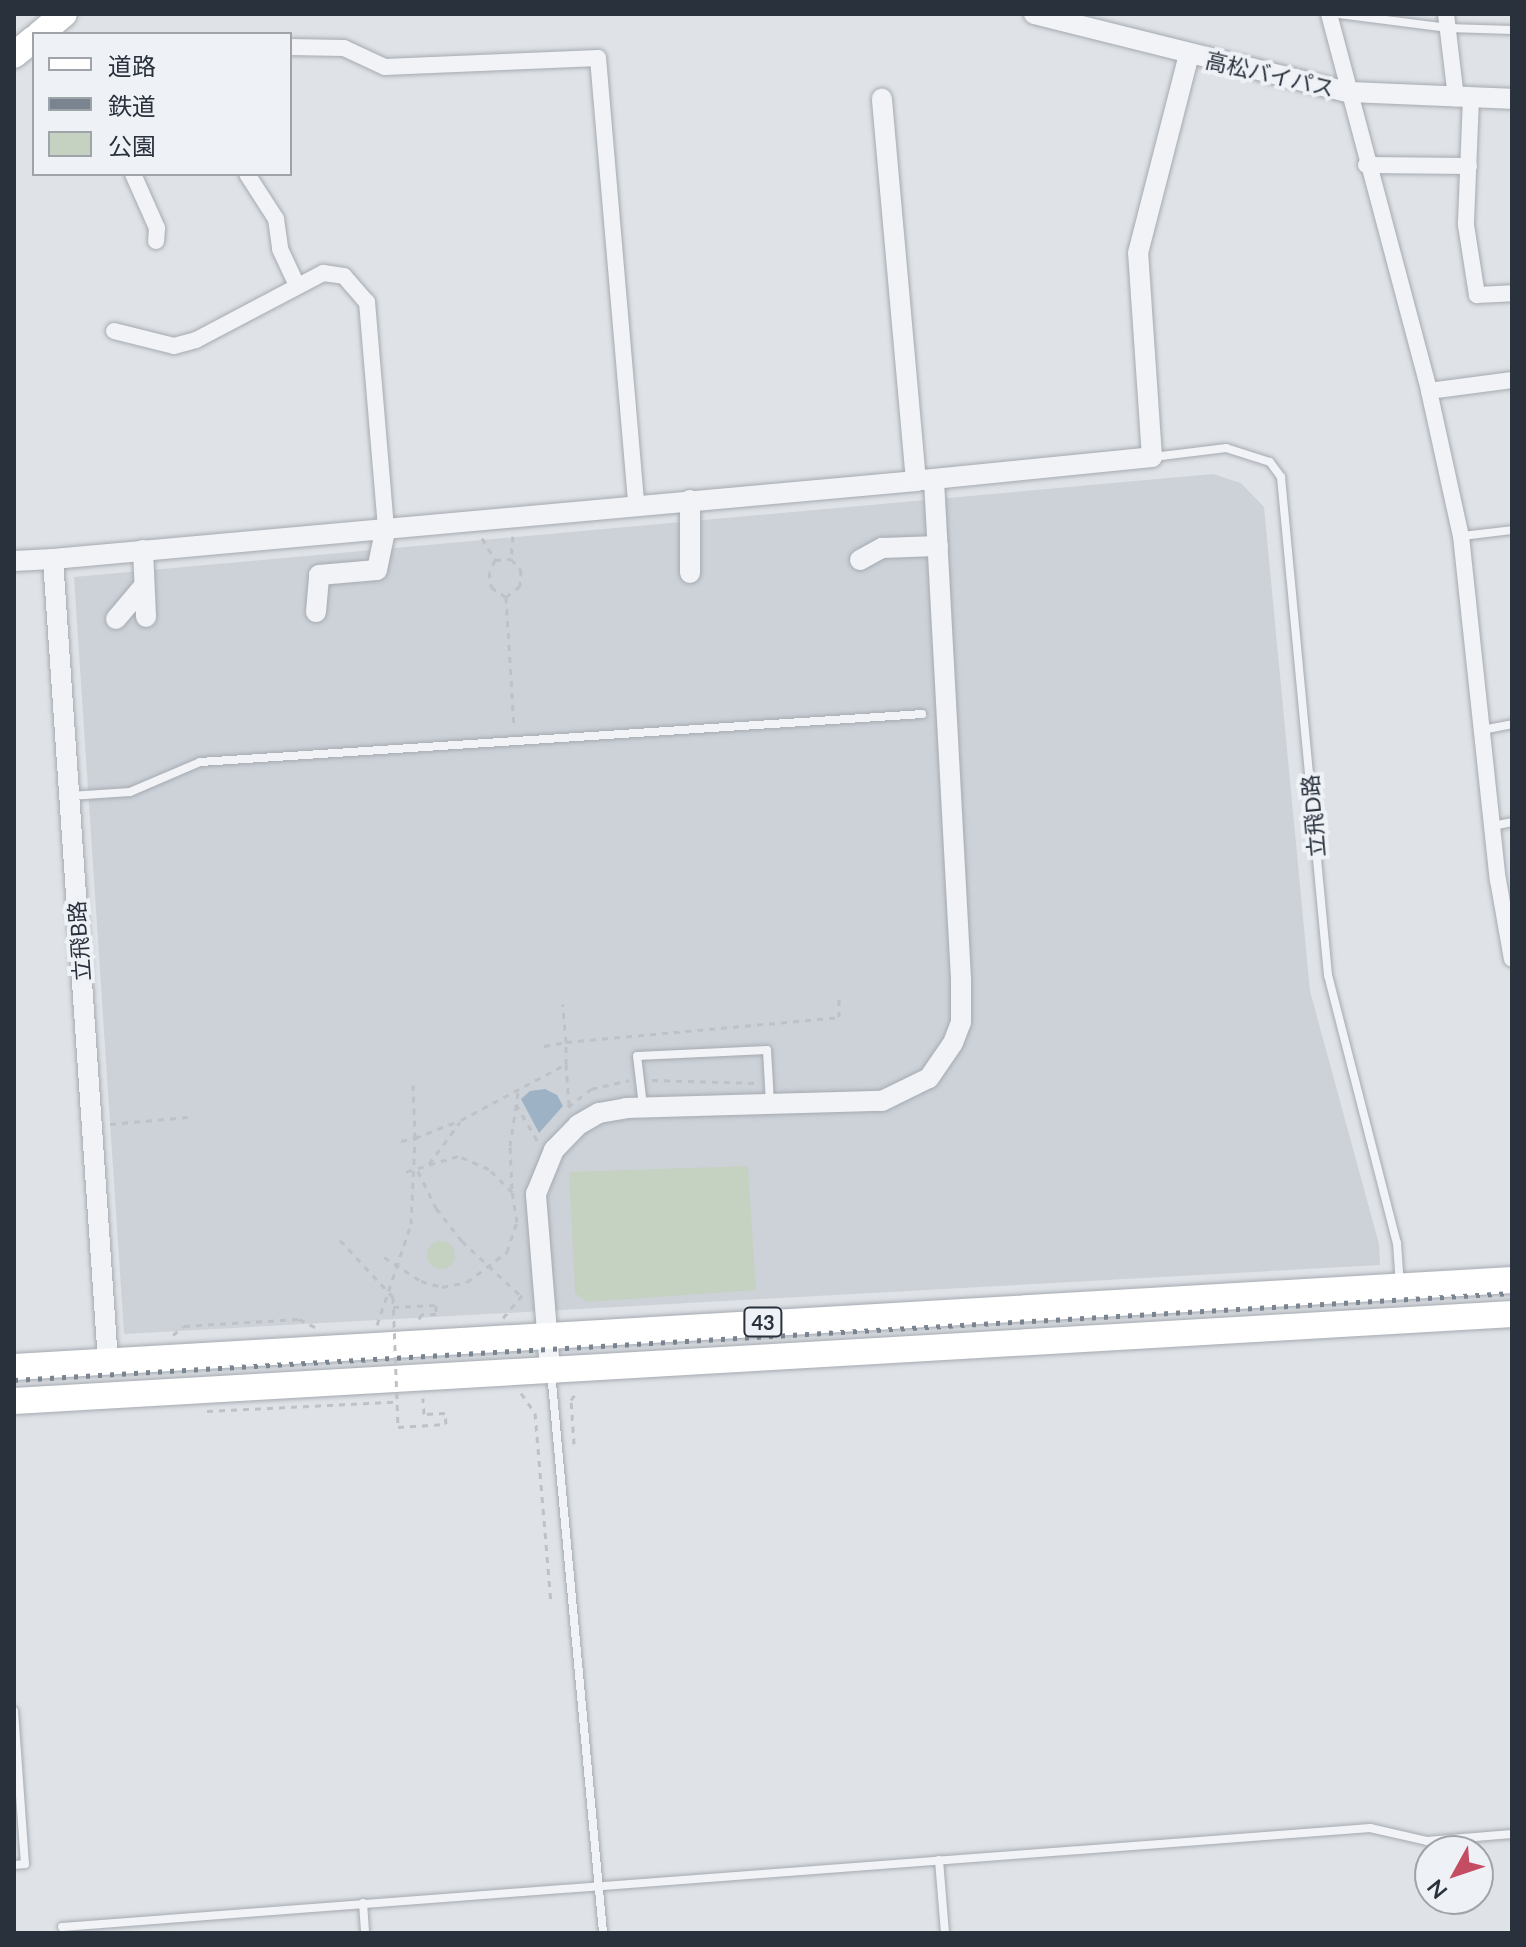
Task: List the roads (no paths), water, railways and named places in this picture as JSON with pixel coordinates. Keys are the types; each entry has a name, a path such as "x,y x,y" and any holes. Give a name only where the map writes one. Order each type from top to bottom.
{"main road":[{"path":"42,32 64,14"},
{"path":"14,55 32,41"},
{"name":"43","path":"14,1367 1512,1280"},
{"name":"43","path":"14,1401 1512,1314"}],"street":[{"name":"高松バイパス","path":"1034,14 1348,92 1512,99"},
{"path":"1329,14 1366,165 1429,391 1461,536 1492,827 1512,959"},
{"path":"1447,21 1464,98 1469,166 1466,225 1477,295 1512,293"},
{"path":"292,47 344,48 385,67 598,58 636,505"},
{"path":"14,561 1152,457 1138,253 1189,54"},
{"path":"550,1369 536,1194 542,1170 578,1125 599,1113 643,1107 882,1101 905,1094 942,1064 961,1022 938,546 925,480 882,99"},
{"path":"1366,165 1469,166"},
{"path":"134,176 157,228 156,241"},
{"path":"248,176 276,219 280,249 296,284"},
{"path":"114,331 174,346 196,340 296,284 323,273 344,276 367,302 386,526 377,570 319,575 316,612"},
{"path":"1429,391 1512,380"},
{"path":"690,500 690,573"},
{"path":"860,560 882,548 938,546"},
{"path":"143,550 146,617"},
{"name":"立飛B路","path":"53,559 108,1362"},
{"path":"116,619 144,586"}],"lane":[{"path":"1339,14 1447,21 1512,30"},
{"name":"立飛D路","path":"1152,457 1226,448 1270,462 1281,477 1328,975 1397,1243 1400,1286"},
{"path":"1461,536 1512,530"},
{"path":"69,796 130,792 200,762 922,714"},
{"path":"1481,730 1512,724"},
{"path":"1492,827 1512,822"},
{"path":"643,1107 637,1056 767,1050 770,1106"},
{"path":"550,1369 603,1933"},
{"path":"14,1711 17,1792 25,1864 14,1865"},
{"path":"62,1927 1370,1828 1427,1841 1512,1834"},
{"path":"939,1860 945,1933"},
{"path":"363,1903 365,1933"}],"water":[{"path":"545,1089 557,1095 563,1106 539,1133 521,1099 530,1091"}],"railway":[{"path":"14,1380 1512,1293"}]}
